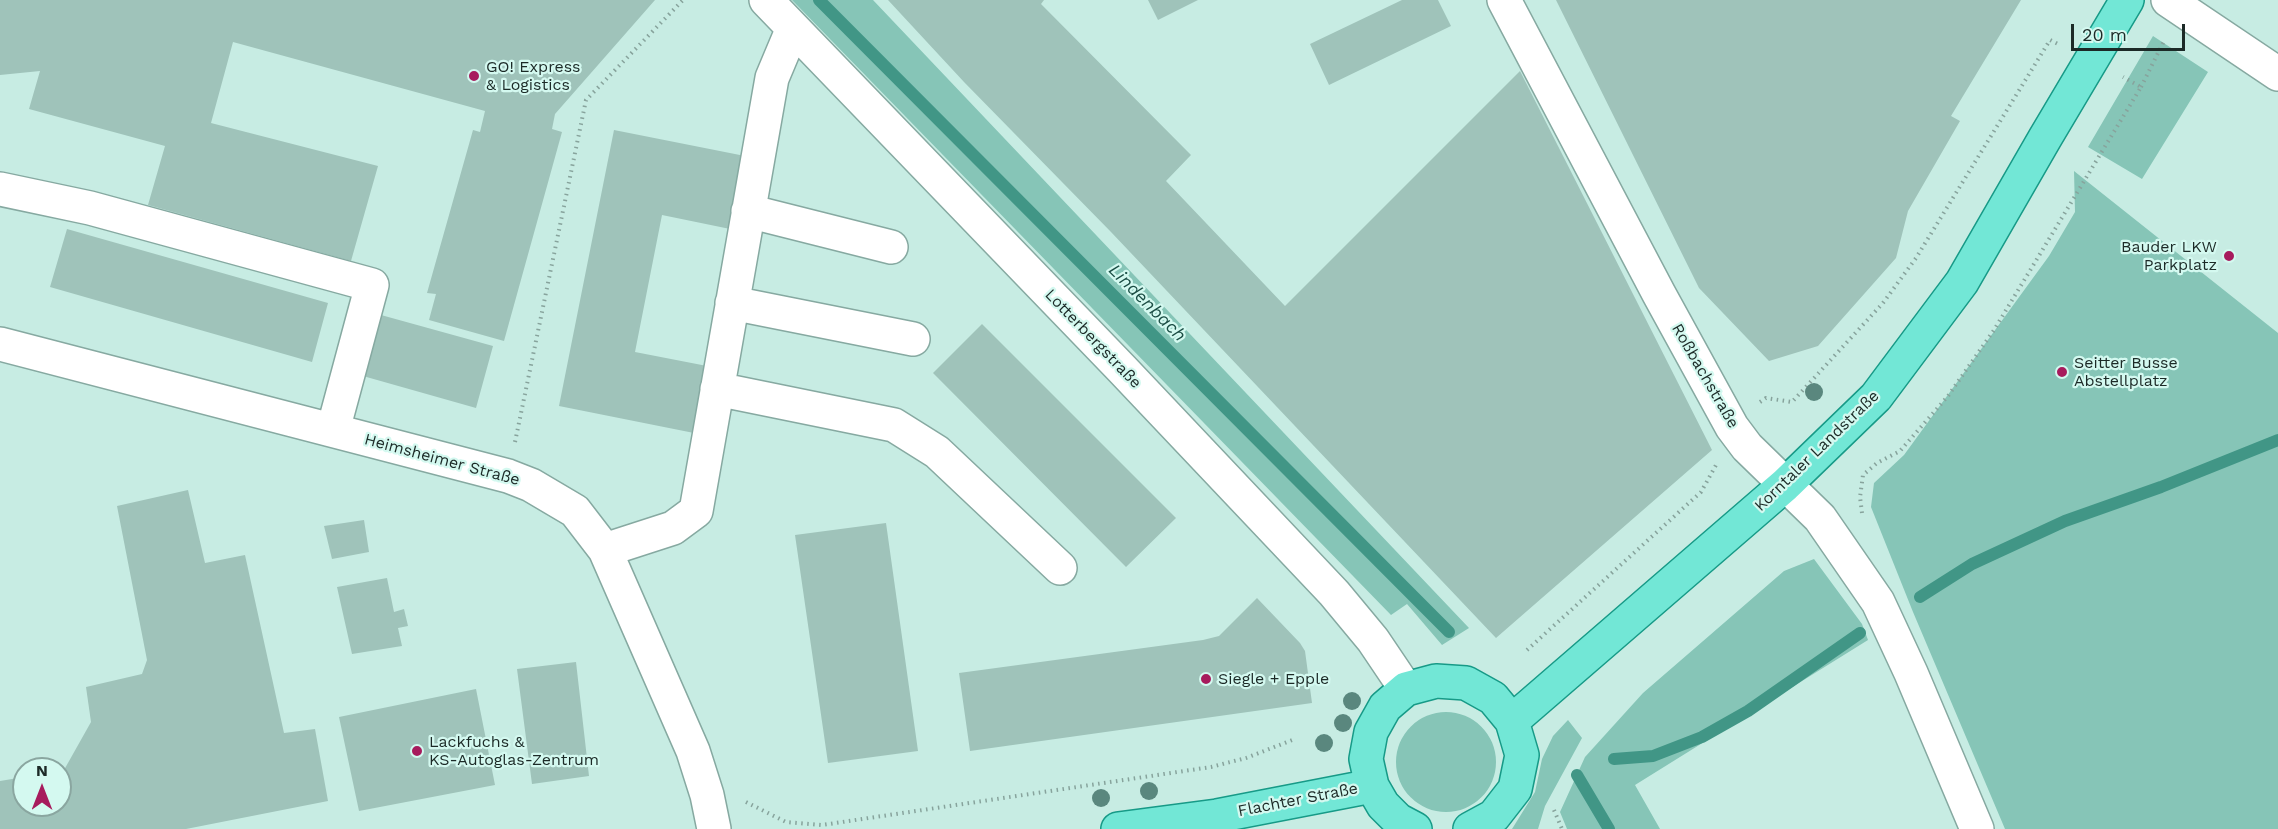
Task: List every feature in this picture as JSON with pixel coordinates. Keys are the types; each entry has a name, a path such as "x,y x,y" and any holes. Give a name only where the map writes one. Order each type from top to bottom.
{"main road":[{"name":"Korntaler Landstraße","path":"1512,721 1785,485 1876,397 1962,282 2044,138 2127,0"},
{"path":"1415,829 1398,820 1383,805 1372,786 1366,759 1371,732 1385,707 1406,689 1436,681 1466,683 1493,698 1512,721 1522,754 1515,789 1494,816 1470,829"},
{"name":"Flachter Straße","path":"1118,829 1217,816 1372,786"}],"street":[{"name":"Lotterbergstraße","path":"766,0 1122,369 1334,593 1374,640 1406,689"},
{"name":"Roßbachstraße","path":"1504,0 1732,427 1747,447 1820,518 1878,602 1911,673 1977,829"},
{"path":"2174,4 2278,74"},
{"path":"605,550 673,528 696,511 772,78 793,28"},
{"path":"0,189 90,208 372,285 333,430"},
{"path":"748,211 891,247"},
{"path":"732,303 913,339"},
{"name":"Heimsheimer Straße","path":"0,344 507,476 531,485 575,511 605,550 693,751 707,795 714,829"},
{"path":"717,389 894,425 937,452 1060,568"}],"path":[{"path":"507,476 586,100 683,0"},
{"path":"2141,87 2174,4"},
{"path":"707,795 747,802 786,822 822,825 1211,766 1246,758 1295,739"},
{"path":"1554,810 1562,829"}],"green space":[{"path":"792,0 873,0 1469,628 1442,645 1407,604 1391,615"},
{"path":"2153,36 2208,72 2142,179 2088,147"},
{"path":"2074,171 2278,333 2278,829 2005,829 1871,507 1874,483 1904,455 2049,256 2075,212"},
{"path":"1814,559 1862,624 1868,640 1635,785 1660,829 1567,829 1560,812 1585,757 1643,693 1784,571"},
{"path":"1446,712 1465,716 1481,727 1492,743 1496,762 1492,781 1481,797 1465,808 1446,812 1427,808 1411,797 1400,781 1396,762 1400,743 1411,727 1427,716"},
{"path":"1568,720 1582,738 1545,806 1538,829 1512,829 1535,792 1542,759 1553,736"}],"building":[{"path":"0,0 655,0 555,114 552,129 562,132 504,341 429,320 436,294 427,293 473,130 480,132 485,111 233,42 211,123 378,166 351,261 148,205 165,146 29,109 40,71 0,75"},
{"path":"888,0 1044,0 1041,4 1191,155 1166,181 1285,306 1520,71 1712,450 1496,638"},
{"path":"1148,0 1198,0 1158,20"},
{"path":"1402,0 1438,0 1451,26 1329,85 1310,44"},
{"path":"1556,0 2021,0 1951,116 1960,121 1908,211 1896,258 1818,346 1769,361 1699,288"},
{"path":"614,130 750,157 735,230 662,215 635,352 707,366 694,433 559,406"},
{"path":"67,229 328,303 312,362 50,287"},
{"path":"381,315 493,346 476,408 363,376"},
{"path":"982,324 1176,518 1126,567 933,373"},
{"path":"188,490 205,563 245,555 284,733 315,729 328,801 186,829 0,829 0,781 12,779 12,817 72,817 71,757 91,722 86,687 142,674 147,660 117,506"},
{"path":"364,520 369,552 332,559 324,526"},
{"path":"886,523 918,751 828,763 795,535"},
{"path":"387,578 394,612 404,609 408,626 398,628 402,646 352,654 337,587"},
{"path":"1257,598 1305,651 1312,703 970,751 959,673 1219,636"},
{"path":"576,662 589,776 532,784 517,669"},
{"name":"Lackfuchs & KS-Autoglas-Zentrum","path":"476,689 495,785 359,811 339,717"}],"waterway":[{"name":"Lindenbach","path":"819,0 1449,632"},
{"path":"1920,597 1972,564 2065,521 2161,487 2278,440"},
{"path":"1614,759 1653,756 1702,737 1748,711 1860,633"},
{"name":"Lindenbach","path":"1577,775 1609,829"}],"place":[{"name":"GO! Express & Logistics","path":"474,76"},
{"name":"Bauder LKW Parkplatz","path":"2229,256"},
{"name":"Seitter Busse Abstellplatz","path":"2062,372"},
{"name":"Siegle + Epple","path":"1206,679"},
{"name":"Lackfuchs & KS-Autoglas-Zentrum","path":"417,751"}]}
